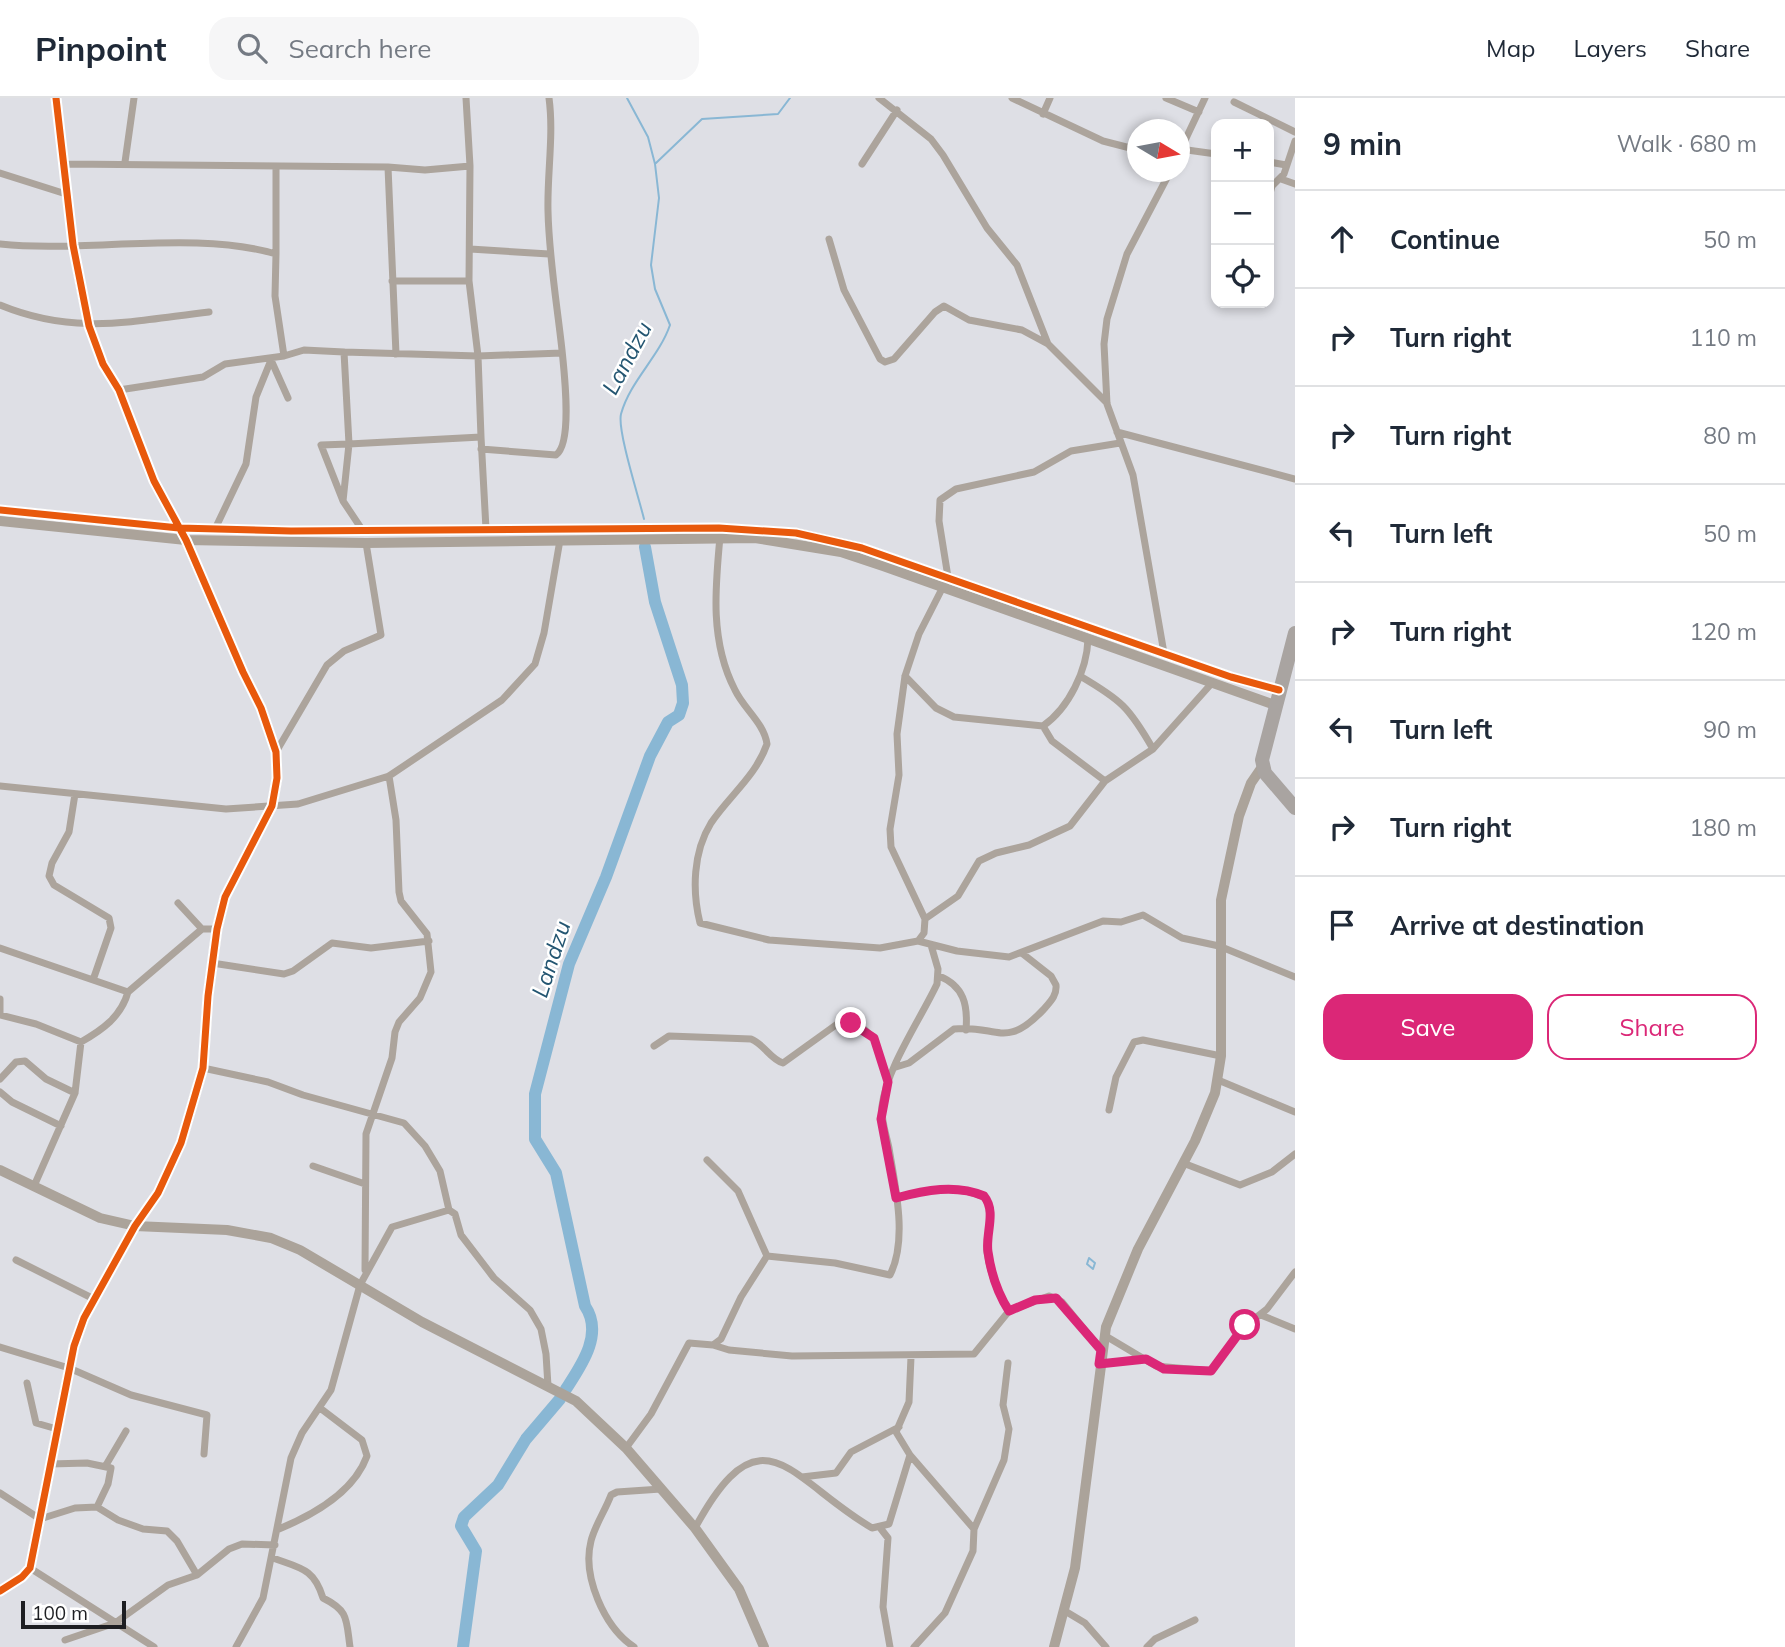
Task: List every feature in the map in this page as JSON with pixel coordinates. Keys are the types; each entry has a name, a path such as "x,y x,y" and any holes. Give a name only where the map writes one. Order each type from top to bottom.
{"highway":[{"path":"1293,802 1274,786 1262,767 1275,705 1295,633"}],"street":[{"path":"0,1591 22,1577 30,1568 69,1368 83,1318 135,1226 158,1193 181,1143 203,1068 212,963 225,897 272,806 277,778 276,752 261,708 186,540 154,481 120,390 103,364 89,326 73,245 56,98"},
{"path":"125,162 134,98"},
{"path":"466,98 470,166 470,281 478,356 486,529"},
{"path":"481,449 542,455 556,455 562,450 566,375 549,254 549,98"},
{"path":"880,98 931,139 943,155 987,228 1017,265 1048,344"},
{"path":"1012,98 1103,141 1127,147"},
{"path":"1043,114 1050,98"},
{"path":"1166,98 1199,112"},
{"path":"1190,130 1205,98"},
{"path":"1234,102 1295,132"},
{"path":"862,164 897,110"},
{"path":"1274,184 1281,179 1295,141"},
{"path":"1190,151 1211,154"},
{"path":"65,164 125,162 425,170 470,166"},
{"path":"1274,163 1286,165"},
{"path":"276,166 275,296 284,356"},
{"path":"388,167 396,354"},
{"path":"0,173 66,194"},
{"path":"1281,179 1295,184"},
{"path":"1164,653 1133,475 1107,404 1104,344 1116,285 1127,254 1165,182"},
{"path":"830,239 844,290 880,359 885,362 894,359 935,312 944,306 969,320 1022,330 1048,344 1107,404"},
{"path":"0,244 32,248 73,245 253,247 276,254"},
{"path":"470,249 549,254"},
{"path":"392,281 470,281"},
{"path":"0,305 42,319 89,326 209,312"},
{"path":"120,390 203,377 225,364 271,360 304,350 478,356 562,353"},
{"path":"344,352 349,444 344,501"},
{"path":"271,360 288,398"},
{"path":"215,529 246,464 256,397 271,360"},
{"path":"1117,432 1295,480"},
{"path":"363,531 344,501 321,445 481,437"},
{"path":"918,941 924,933 925,919 891,846 890,829 899,775 897,734 905,676 919,634 946,582 939,521 940,500 946,494 1034,472 1071,451 1120,443"},
{"path":"0,510 179,528 215,529 760,529 827,539 946,582 1279,690"},
{"path":"0,521 186,540 366,543 720,537 788,541 841,552 946,582 1088,639 1275,705"},
{"path":"720,537 715,589 716,627 728,677 739,699 754,715 767,744 755,768 712,822 699,846 696,879 700,923 769,940 880,948 918,941 991,956 1023,954 1103,921 1121,922 1143,915 1182,938 1219,946 1295,977"},
{"path":"0,786 226,808 298,804 389,776 502,700 535,664 544,634 560,540"},
{"path":"276,752 327,665 344,650 381,635 366,543"},
{"path":"905,676 936,708 954,717 1043,726 1054,718 1080,676 1088,654 1088,639"},
{"path":"1080,676 1117,698 1138,723 1153,749"},
{"path":"925,919 958,895 979,861 996,853 1029,845 1070,826 1105,780 1153,749 1212,683"},
{"path":"1043,726 1052,741 1105,780"},
{"path":"1054,1647 1077,1558 1104,1335 1123,1281 1208,1113 1218,1080 1221,900 1239,816 1251,783 1262,767"},
{"path":"365,1271 366,1134 392,1058 399,1021 420,998 431,972 427,934 401,901 399,892 396,820 389,776"},
{"path":"75,794 69,832 52,863 49,876 54,885 109,918 111,928 93,980"},
{"path":"178,903 202,929"},
{"path":"34,1186 75,1093 81,1042 109,1022 125,1002 128,992 202,929 217,929"},
{"path":"212,963 284,974 293,971 332,943 371,948 429,941"},
{"path":"767,1256 835,1263 890,1275 898,1244 896,1198 881,1119 888,1082 939,976 931,945"},
{"path":"0,948 128,992"},
{"path":"896,1067 916,1059 947,1032 966,1030 1002,1035 1014,1033 1028,1024 1054,997 1056,985 1051,976 1023,954"},
{"path":"939,976 955,986 963,997 967,1006 966,1030"},
{"path":"0,999 0,1015 36,1024 81,1042"},
{"path":"654,1046 668,1036 751,1039 760,1042 777,1061 783,1063 840,1023 851,1023 874,1038 888,1082"},
{"path":"1109,1110 1116,1077 1134,1042 1143,1040 1220,1056"},
{"path":"0,1079 16,1062 25,1061 46,1079 75,1093"},
{"path":"203,1068 268,1082 303,1095 404,1123 425,1146 440,1171 449,1210 455,1214 461,1235 494,1278 530,1310 536,1319 547,1354 548,1386"},
{"path":"1218,1080 1295,1112"},
{"path":"0,1092 12,1102 61,1126"},
{"path":"1183,1163 1244,1184 1272,1172 1295,1154"},
{"path":"707,1160 738,1191 767,1256"},
{"path":"313,1166 365,1184"},
{"path":"0,1170 100,1218 135,1226 227,1230 271,1238 300,1250 422,1322 576,1401 626,1448 695,1528 739,1589 764,1647"},
{"path":"896,1198 937,1189 962,1190 984,1196 990,1209 989,1258 1002,1299 1009,1311"},
{"path":"236,1647 263,1598 279,1529 291,1458 302,1433 331,1390 365,1271 392,1227 449,1210"},
{"path":"713,1345 721,1339 741,1297 767,1256"},
{"path":"16,1260 94,1299"},
{"path":"1104,1335 1164,1369 1211,1371 1245,1325 1261,1315 1295,1272"},
{"path":"626,1448 651,1414 689,1343 792,1356 862,1354 911,1357 974,1354 1009,1311 1035,1300 1056,1298 1101,1350"},
{"path":"1261,1315 1295,1329"},
{"path":"0,1347 69,1368 131,1395 207,1415 204,1454"},
{"path":"911,1357 909,1402 896,1432 898,1438 974,1529"},
{"path":"1099,1364 1146,1359"},
{"path":"914,1647 945,1613 973,1551 974,1529 1004,1460 1009,1429 1003,1405 1008,1363"},
{"path":"27,1383 36,1423 57,1429"},
{"path":"279,1529 320,1509 356,1479 367,1455 362,1440 320,1408"},
{"path":"802,1476 836,1473 851,1452 899,1427"},
{"path":"106,1465 126,1431"},
{"path":"695,1528 716,1490 749,1461 767,1460 802,1476 852,1517 872,1528 881,1529 889,1524 910,1455"},
{"path":"50,1464 106,1465"},
{"path":"97,1507 111,1472 106,1465"},
{"path":"634,1647 606,1614 596,1593 589,1564 590,1543 611,1495 617,1492 661,1489"},
{"path":"0,1493 40,1519"},
{"path":"40,1519 75,1508 97,1507 118,1520 143,1528 167,1531 177,1541 197,1575"},
{"path":"881,1529 888,1538 883,1607 890,1647"},
{"path":"65,1640 115,1623 167,1585 197,1575 229,1549 242,1544 275,1545"},
{"path":"273,1558 307,1570 318,1582 323,1598 341,1607 350,1647"},
{"path":"30,1568 154,1647"},
{"path":"1065,1611 1089,1627 1106,1647"},
{"path":"1147,1647 1159,1636 1195,1620"}],"waterway":[{"name":"Landzu","path":"627,98 648,137 655,164 659,198 651,265 655,289 670,325 659,348 631,391 621,414 625,449 644,519"},
{"path":"656,163 702,119 778,114 790,98"},
{"name":"Landzu","path":"566,1389 584,1360 592,1328 556,1173 535,1139 535,1094 569,964 606,877 650,756 668,722 679,715 683,703 682,685 655,602 645,547"},
{"path":"1089,1258 1095,1263 1093,1269 1087,1264 1089,1258"},
{"name":"Landzu","path":"463,1647 476,1551 461,1526 464,1517 498,1485 526,1439 560,1399"}],"cycle path":[{"path":"0,1591 22,1577 30,1568 74,1346 84,1318 135,1226 158,1193 181,1143 203,1068 208,996 217,929 225,897 272,806 277,778 276,752 261,708 186,540 154,481 119,390 103,364 89,326 73,245 56,98"},
{"path":"0,510 179,528 291,531 719,528 796,533 862,548 1231,677 1279,690"}],"route":[{"path":"851,1023 874,1038 888,1082 881,1119 896,1198 937,1189 962,1190 984,1196 990,1209 987,1251 990,1266 1009,1311 1049,1296 1056,1298 1101,1350 1099,1364 1146,1359 1164,1369 1211,1371 1245,1325"}]}
